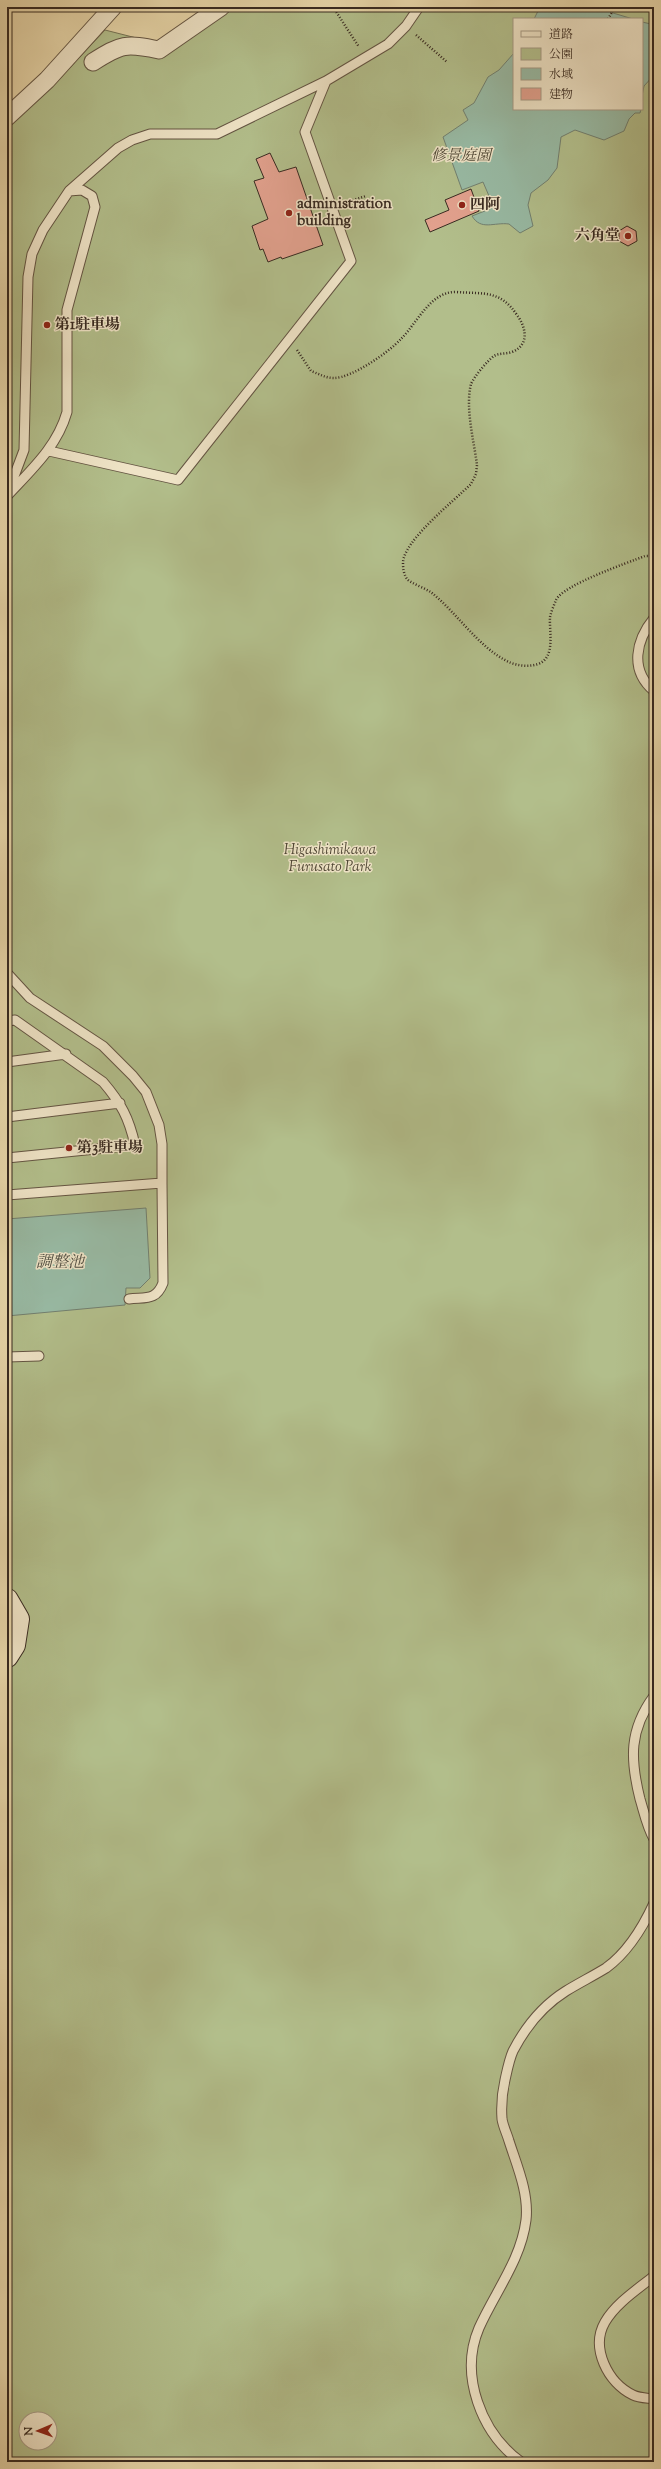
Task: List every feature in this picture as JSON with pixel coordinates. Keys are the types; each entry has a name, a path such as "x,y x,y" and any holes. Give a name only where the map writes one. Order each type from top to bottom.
{"main road":[{"path":"7,1600 18,1619 14,1645 7,1656"}],"street":[{"path":"7,117 47,80 113,7"},
{"path":"93,62 117,47 136,45 158,50 221,7"}],"lane":[{"path":"7,496 24,450 26,296 31,262 43,230 69,191 118,148 132,140 150,134 217,134 326,81 388,44 406,26 419,7"},
{"path":"50,451 178,480 351,261 305,132 326,81"},
{"path":"7,496 50,451 63,427 67,412 67,310 95,207 92,196 82,190 69,191"},
{"path":"654,618 643,631 637,650 638,670 654,691"},
{"path":"7,973 30,998 103,1046 133,1076 146,1092 159,1125 162,1144 163,1283 159,1293 154,1296 129,1298"},
{"path":"7,1021 15,1020 66,1054 102,1082 120,1103 129,1118 135,1145 7,1158"},
{"path":"7,1062 66,1054"},
{"path":"7,1117 120,1103"},
{"path":"7,1195 162,1183"},
{"path":"7,1357 38,1356"},
{"path":"654,1696 643,1711 632,1751 634,1772 644,1815 654,1839"},
{"path":"521,2462 494,2435 479,2409 472,2383 474,2353 479,2329 513,2263 526,2220 526,2197 502,2120 502,2096 506,2074 512,2052 534,2018 548,2003 606,1967 626,1949 643,1925 654,1902"},
{"path":"654,2276 613,2311 604,2323 600,2339 600,2356 617,2384 634,2396 654,2399"}],"path":[{"path":"333,7 365,58"},
{"path":"609,18 615,7"},
{"path":"406,26 447,62"},
{"path":"332,208 366,196"},
{"path":"290,340 311,371 336,378 352,372 382,354 400,340 435,299 442,294 454,292 494,295 505,300 524,325 526,337 523,342 513,351 494,356 472,383 468,400 477,465 476,474 471,484 413,542 403,561 404,572 408,580 432,593 496,655 510,662 525,666 540,663 547,658 550,647 550,615 557,598 585,580 645,556 654,556"}],"green space":[{"name":"Higashimikawa Furusato Park","path":"229,7 654,7 654,2462 7,2462 7,128 49,90 105,30 168,46"}],"water":[{"path":"540,7 606,7 613,13 630,18 534,18"},
{"path":"643,22 651,24 650,44 654,69 654,75 644,86 643,91"},
{"path":"513,54 513,110 641,110 640,113 635,113 629,119 624,131 604,140 575,130 561,137 557,168 548,180 531,193 528,205 533,226 520,233 509,224 484,225 476,221 472,216 490,209 486,197 489,196 483,182 462,190 443,137 468,120 463,110 474,103 488,77 499,70"},
{"name":"調整池","path":"146,1208 150,1278 140,1288 126,1288 125,1305 7,1316 7,1219"}],"building":[{"name":"administration building","path":"270,153 279,172 296,167 323,245 282,259 281,257 268,262 263,249 260,250 252,226 268,219 254,181 264,178 256,159"},
{"name":"四阿","path":"471,189 479,211 430,232 425,220 449,210 445,200"},
{"name":"六角堂","path":"627,226 636,231 637,241 628,246 619,241 619,231"}],"place":[{"name":"四阿","path":"462,205"},
{"name":"administration building","path":"289,213"},
{"name":"六角堂","path":"628,236"},
{"name":"第1駐車場","path":"47,325"},
{"name":"第3駐車場","path":"69,1148"}],"park label":[{"name":"修景庭園","path":"461,156"}]}
